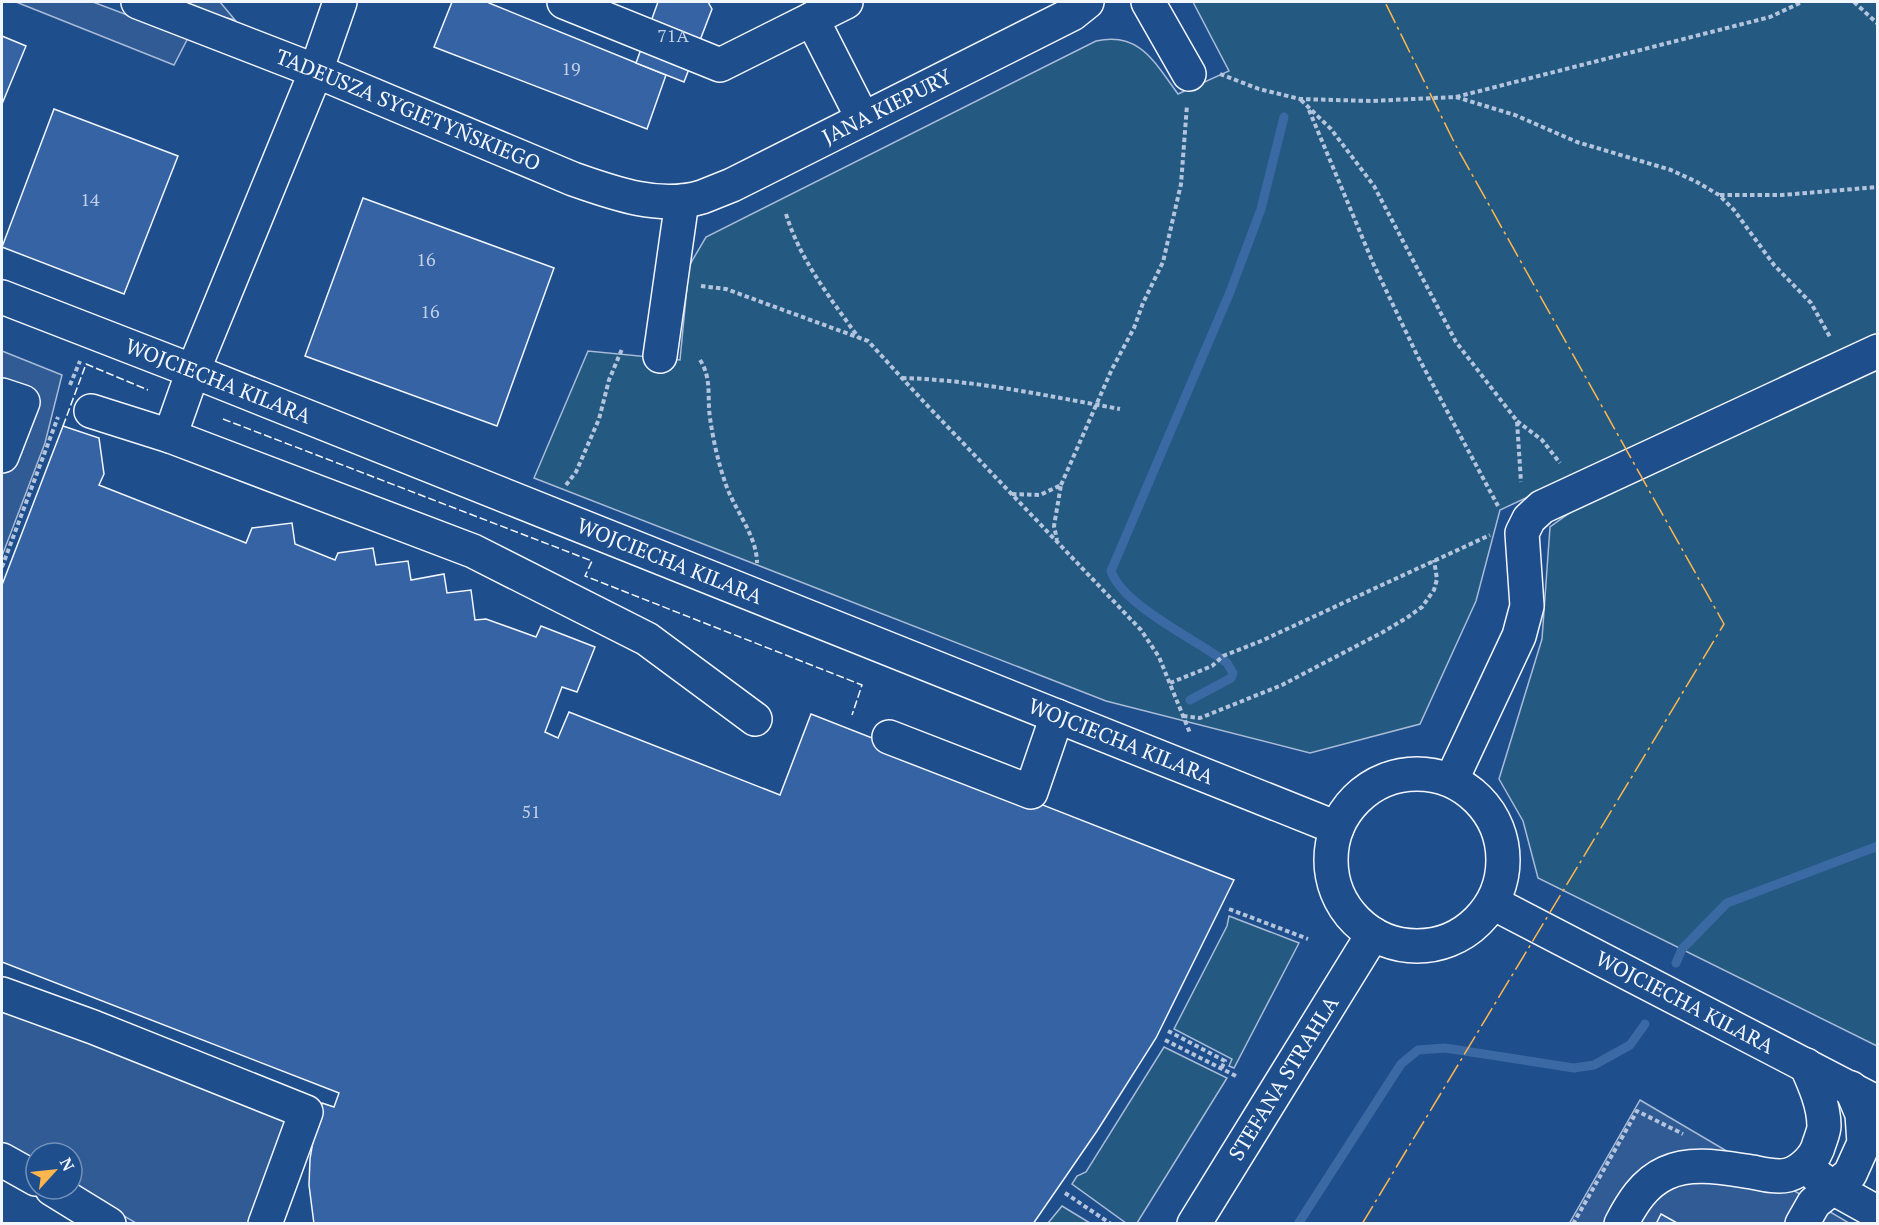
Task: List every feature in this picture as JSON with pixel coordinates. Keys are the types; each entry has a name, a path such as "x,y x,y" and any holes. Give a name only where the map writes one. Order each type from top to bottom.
{"street":[{"name":"TADEUSZA SYGIETYŃSKIEGO","path":"138,2 316,71 573,180 615,194 644,200 682,201"},
{"path":"170,436 193,371 316,71 339,2"},
{"path":"564,2 720,65 846,2"},
{"name":"JANA KIEPURY","path":"682,201 701,197 732,185 1072,14 1087,2"},
{"path":"1148,2 1189,74"},
{"path":"812,19 863,119"},
{"path":"660,356 682,201"},
{"name":"WOJCIECHA KILARA","path":"2,297 193,371 1337,828"},
{"path":"1452,779 1518,636 1527,606 1522,533 1524,520 1542,507 1878,351"},
{"path":"2,395 23,402 2,456"},
{"path":"79,403 473,551 646,639 755,719"},
{"path":"889,737 1030,792 1057,716"},
{"path":"1425,773 1452,779 1476,795 1494,818 1503,846 1503,876 1493,903 1475,925 1452,939 1425,946 1398,944 1372,934 1353,919 1340,898 1332,875 1331,851 1337,828 1351,804 1371,786 1397,775 1425,773"},
{"name":"WOJCIECHA KILARA","path":"1493,903 1864,1095"},
{"name":"STEFANA STRAHLA","path":"1194,1224 1372,934"},
{"path":"2,994 93,1027 306,1112 265,1224"},
{"path":"1621,1224 1633,1201 1649,1183 1666,1173 1693,1166 1726,1168 1767,1175 1788,1175 1804,1166 1817,1153 1824,1126 1817,1091 1806,1065"},
{"path":"1802,1224 1814,1203 1850,1174 1864,1143 1862,1114 1864,1095"},
{"path":"2,1160 24,1172"},
{"path":"1804,1166 1833,1188 1878,1213"},
{"path":"72,1201 109,1224"}],"path":[{"path":"1057,542 1054,526 1060,485 1163,262 1181,184 1189,74 1220,74 1259,89 1300,99 1380,101 1456,97 1770,17 1802,2"},
{"path":"1854,2 1878,24"},
{"path":"1456,97 1515,115 1577,142 1671,170 1719,195 1734,210 1774,265 1811,303 1846,367"},
{"path":"1300,99 1331,129 1374,186 1456,342 1517,421 1542,440 1581,489"},
{"path":"1309,109 1373,263 1417,355 1524,520"},
{"path":"1719,195 1782,195 1878,187"},
{"path":"786,214 792,232 816,277 858,337"},
{"path":"669,283 726,290 868,341 1141,630 1159,657 1192,737"},
{"path":"563,490 576,472 599,419 609,380 622,349"},
{"path":"79,403 83,352"},
{"path":"699,360 707,371 710,419 724,481 749,534 757,557 757,567"},
{"path":"902,378 943,380 1120,409"},
{"path":"2,567 58,416"},
{"path":"1517,421 1521,485 1526,502 1524,520"},
{"path":"1011,494 1040,495 1060,485"},
{"path":"1170,683 1212,666 1223,656 1261,641 1524,520"},
{"path":"1183,716 1200,718 1282,685 1408,617 1422,607 1434,590 1437,579 1434,560"},
{"path":"1229,909 1308,939"},
{"path":"1168,1031 1225,1061 1221,1069"},
{"path":"1164,1040 1236,1076"},
{"path":"1573,1224 1637,1111"},
{"path":"1065,1193 1111,1224"}],"shaded area":[{"path":"16,2 93,2 188,38 174,65"},
{"path":"178,2 220,2 235,20 207,13"},
{"path":"1193,2 1877,2 1877,335 1500,510 1476,601 1420,724 1310,753 1106,701 534,478 588,351 680,360 689,266 706,237 1096,41 1111,39 1135,45 1154,61 1178,94 1229,71"},
{"path":"2,351 62,375 45,443 2,556"},
{"path":"1877,363 1877,1046 1538,878 1523,821 1499,779 1542,639 1550,527 1579,506"},
{"path":"1229,916 1299,943 1234,1068 1229,1066 1232,1059 1174,1029 1227,926"},
{"path":"2,1006 293,1118 250,1223 136,1223 84,1193 84,1141 24,1141 24,1158 2,1146"},
{"path":"1164,1047 1227,1078 1137,1223 1126,1223 1072,1184 1077,1176 1086,1172"},
{"path":"1640,1100 1849,1223 1569,1224"},
{"path":"1062,1206 1090,1223 1048,1223"}],"building":[{"path":"452,2 489,2 666,75 647,129 434,47"},
{"path":"658,2 708,2 712,9 684,82 636,63"},
{"path":"2,36 26,46 2,104"},
{"path":"54,109 178,156 124,294 2,247"},
{"path":"363,198 554,268 497,426 305,356"},
{"path":"63,426 99,438 104,474 99,485 246,543 252,528 292,523 295,544 335,560 338,553 373,548 376,565 408,561 411,580 444,574 447,593 471,590 475,620 486,619 536,637 541,626 595,647 577,692 562,687 545,732 558,738 569,712 780,795 811,714 1234,880 1156,1038 1097,1131 1033,1224 314,1224 309,1185 315,1129 322,1103 334,1107 339,1093 2,962 2,585"},
{"path":"1661,1214 1679,1224 1656,1224"}],"waterway":[{"path":"1190,700 1231,678 1233,673 1227,663 1145,609 1118,584 1111,571 1230,292 1261,209 1284,117"},
{"path":"1676,963 1682,949 1727,903 1878,846"},
{"path":"1298,1224 1401,1064 1418,1050 1445,1048 1574,1068 1594,1065 1630,1045 1645,1024"}],"fence":[{"path":"63,426 86,364 148,390"},
{"path":"223,419 592,561 585,576 862,685 852,715"}],"power":[{"path":"1362,1224 1724,624 1456,146 1385,2"}]}
